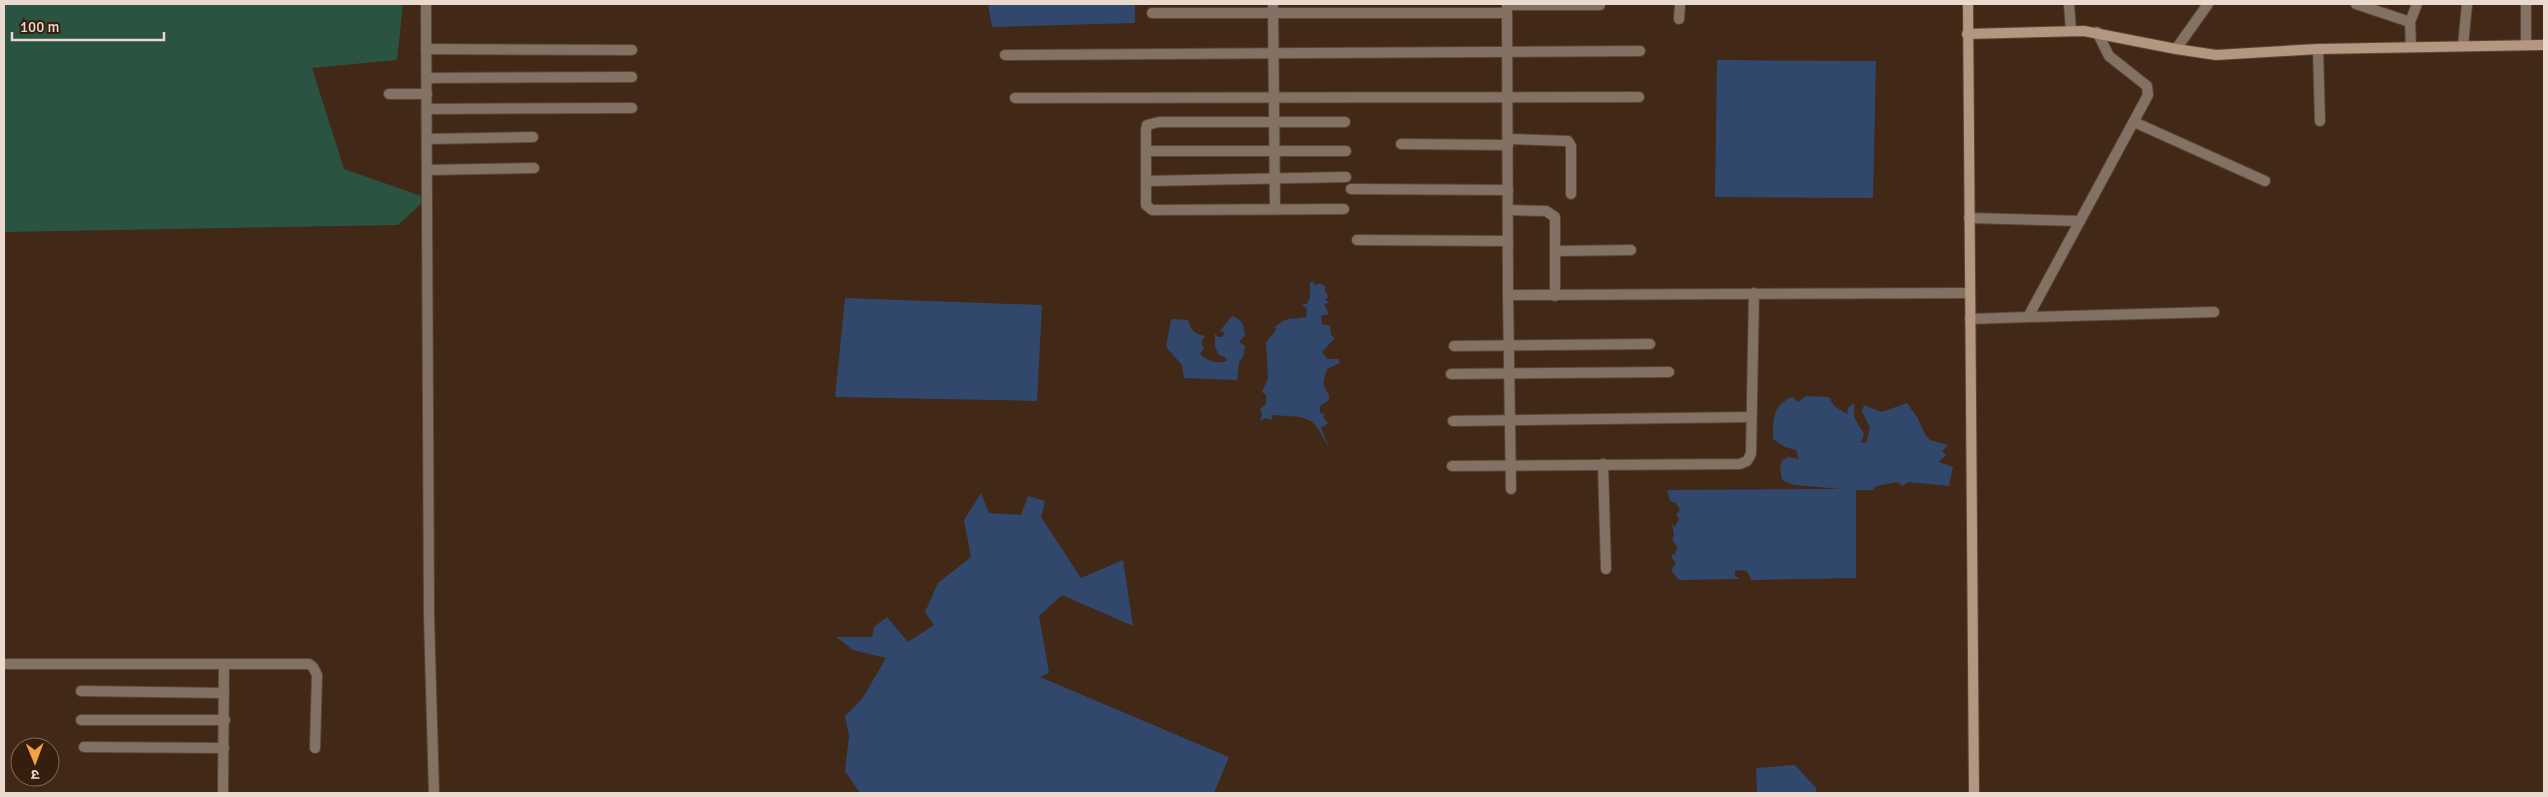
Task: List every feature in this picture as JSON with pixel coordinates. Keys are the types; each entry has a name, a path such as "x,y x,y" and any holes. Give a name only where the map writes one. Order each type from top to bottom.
{"main road":[{"path":"1968,4 1974,793"},
{"path":"1967,34 2097,32 2176,49 2216,54 2318,49 2544,45"}],"street":[{"path":"426,4 429,616 434,793"},
{"path":"1679,19 1680,4"},
{"path":"2069,4 2071,31"},
{"path":"2176,49 2208,4"},
{"path":"2356,4 2410,22"},
{"path":"2411,47 2410,22 2416,4"},
{"path":"2463,46 2467,4"},
{"path":"2526,4 2526,44"},
{"path":"1152,13 1273,9 1600,5"},
{"path":"1507,7 1511,489"},
{"path":"1273,9 1275,209"},
{"path":"2028,317 2134,122 2149,90 2147,86 2109,56 2097,32"},
{"path":"2318,49 2320,121"},
{"path":"426,50 632,50"},
{"path":"1006,55 1640,51"},
{"path":"427,78 632,77"},
{"path":"389,94 427,94"},
{"path":"1015,98 1639,97"},
{"path":"427,109 632,108"},
{"path":"1344,209 1152,210 1146,205 1146,125 1150,123 1345,122"},
{"path":"2134,122 2265,181"},
{"path":"427,139 533,137"},
{"path":"1401,144 1568,141 1571,146 1571,194"},
{"path":"1146,151 1346,151"},
{"path":"427,170 534,168"},
{"path":"1146,181 1346,177"},
{"path":"1351,190 1508,190"},
{"path":"1508,210 1551,212 1556,222 1556,296"},
{"path":"1969,218 2080,221"},
{"path":"1357,240 1508,241"},
{"path":"1556,251 1630,250"},
{"path":"1508,295 1969,293"},
{"path":"1452,466 1511,464 1740,464 1747,461 1751,454 1754,294"},
{"path":"1970,319 2214,312"},
{"path":"1454,346 1650,344"},
{"path":"1451,374 1669,372"},
{"path":"1453,421 1752,417"},
{"path":"1603,464 1606,569"},
{"path":"4,664 302,663 314,667 317,682 315,748"},
{"path":"223,793 224,664"},
{"path":"81,691 224,693"},
{"path":"81,720 224,720"},
{"path":"84,747 224,748"}],"green space":[{"path":"4,4 403,4 397,60 312,68 344,169 427,198 398,225 4,232"}],"water":[{"path":"988,4 1135,4 1135,23 992,27"},
{"path":"1717,60 1876,61 1873,198 1715,197"},
{"path":"1315,280 1313,282 1316,286 1318,283 1325,286 1325,292 1328,297 1325,300 1330,303 1324,304 1329,314 1321,316 1322,324 1330,326 1331,335 1335,338 1322,352 1327,359 1338,359 1340,363 1327,369 1324,385 1329,394 1329,400 1320,406 1320,413 1325,414 1323,417 1328,423 1321,428 1330,450 1318,428 1311,421 1301,417 1273,415 1271,420 1265,418 1260,421 1262,415 1260,409 1266,404 1266,395 1262,392 1268,378 1266,342 1276,330 1275,327 1280,323 1288,319 1306,317 1307,309 1302,304 1307,304 1310,297 1310,283"},
{"path":"845,298 1042,305 1037,401 835,397"},
{"path":"1232,316 1242,323 1245,335 1239,342 1245,346 1244,354 1239,363 1237,380 1184,378 1182,365 1166,347 1171,319 1188,320 1194,331 1205,336 1201,342 1204,348 1200,354 1210,361 1219,362 1227,361 1225,357 1219,355 1215,347 1215,333 1218,337 1223,337 1224,332 1220,331"},
{"path":"1806,396 1829,397 1834,406 1847,414 1848,408 1854,403 1854,417 1864,434 1861,443 1866,443 1870,428 1862,411 1864,405 1882,412 1907,403 1917,417 1926,436 1930,440 1948,445 1942,451 1946,455 1939,462 1953,467 1949,486 1909,482 1902,486 1898,482 1876,486 1873,490 1856,490 1856,578 1751,580 1747,571 1735,570 1735,576 1739,579 1679,580 1671,570 1676,563 1671,557 1673,554 1676,555 1675,551 1678,549 1672,539 1674,536 1672,523 1675,527 1679,518 1676,515 1680,510 1676,503 1670,501 1667,490 1842,489 1794,485 1782,480 1780,467 1782,461 1788,457 1799,459 1796,450 1785,447 1773,439 1775,414 1785,400 1792,397 1798,402"},
{"path":"981,493 989,513 1021,515 1028,496 1045,501 1041,517 1081,578 1123,560 1133,626 1062,595 1039,616 1049,673 1040,677 1229,757 1214,793 860,793 845,771 849,736 845,716 862,699 886,658 853,650 836,637 872,637 874,627 887,617 908,642 934,625 925,612 938,583 971,557 964,520"},
{"path":"1795,765 1816,788 1816,793 1757,793 1756,768"}]}
